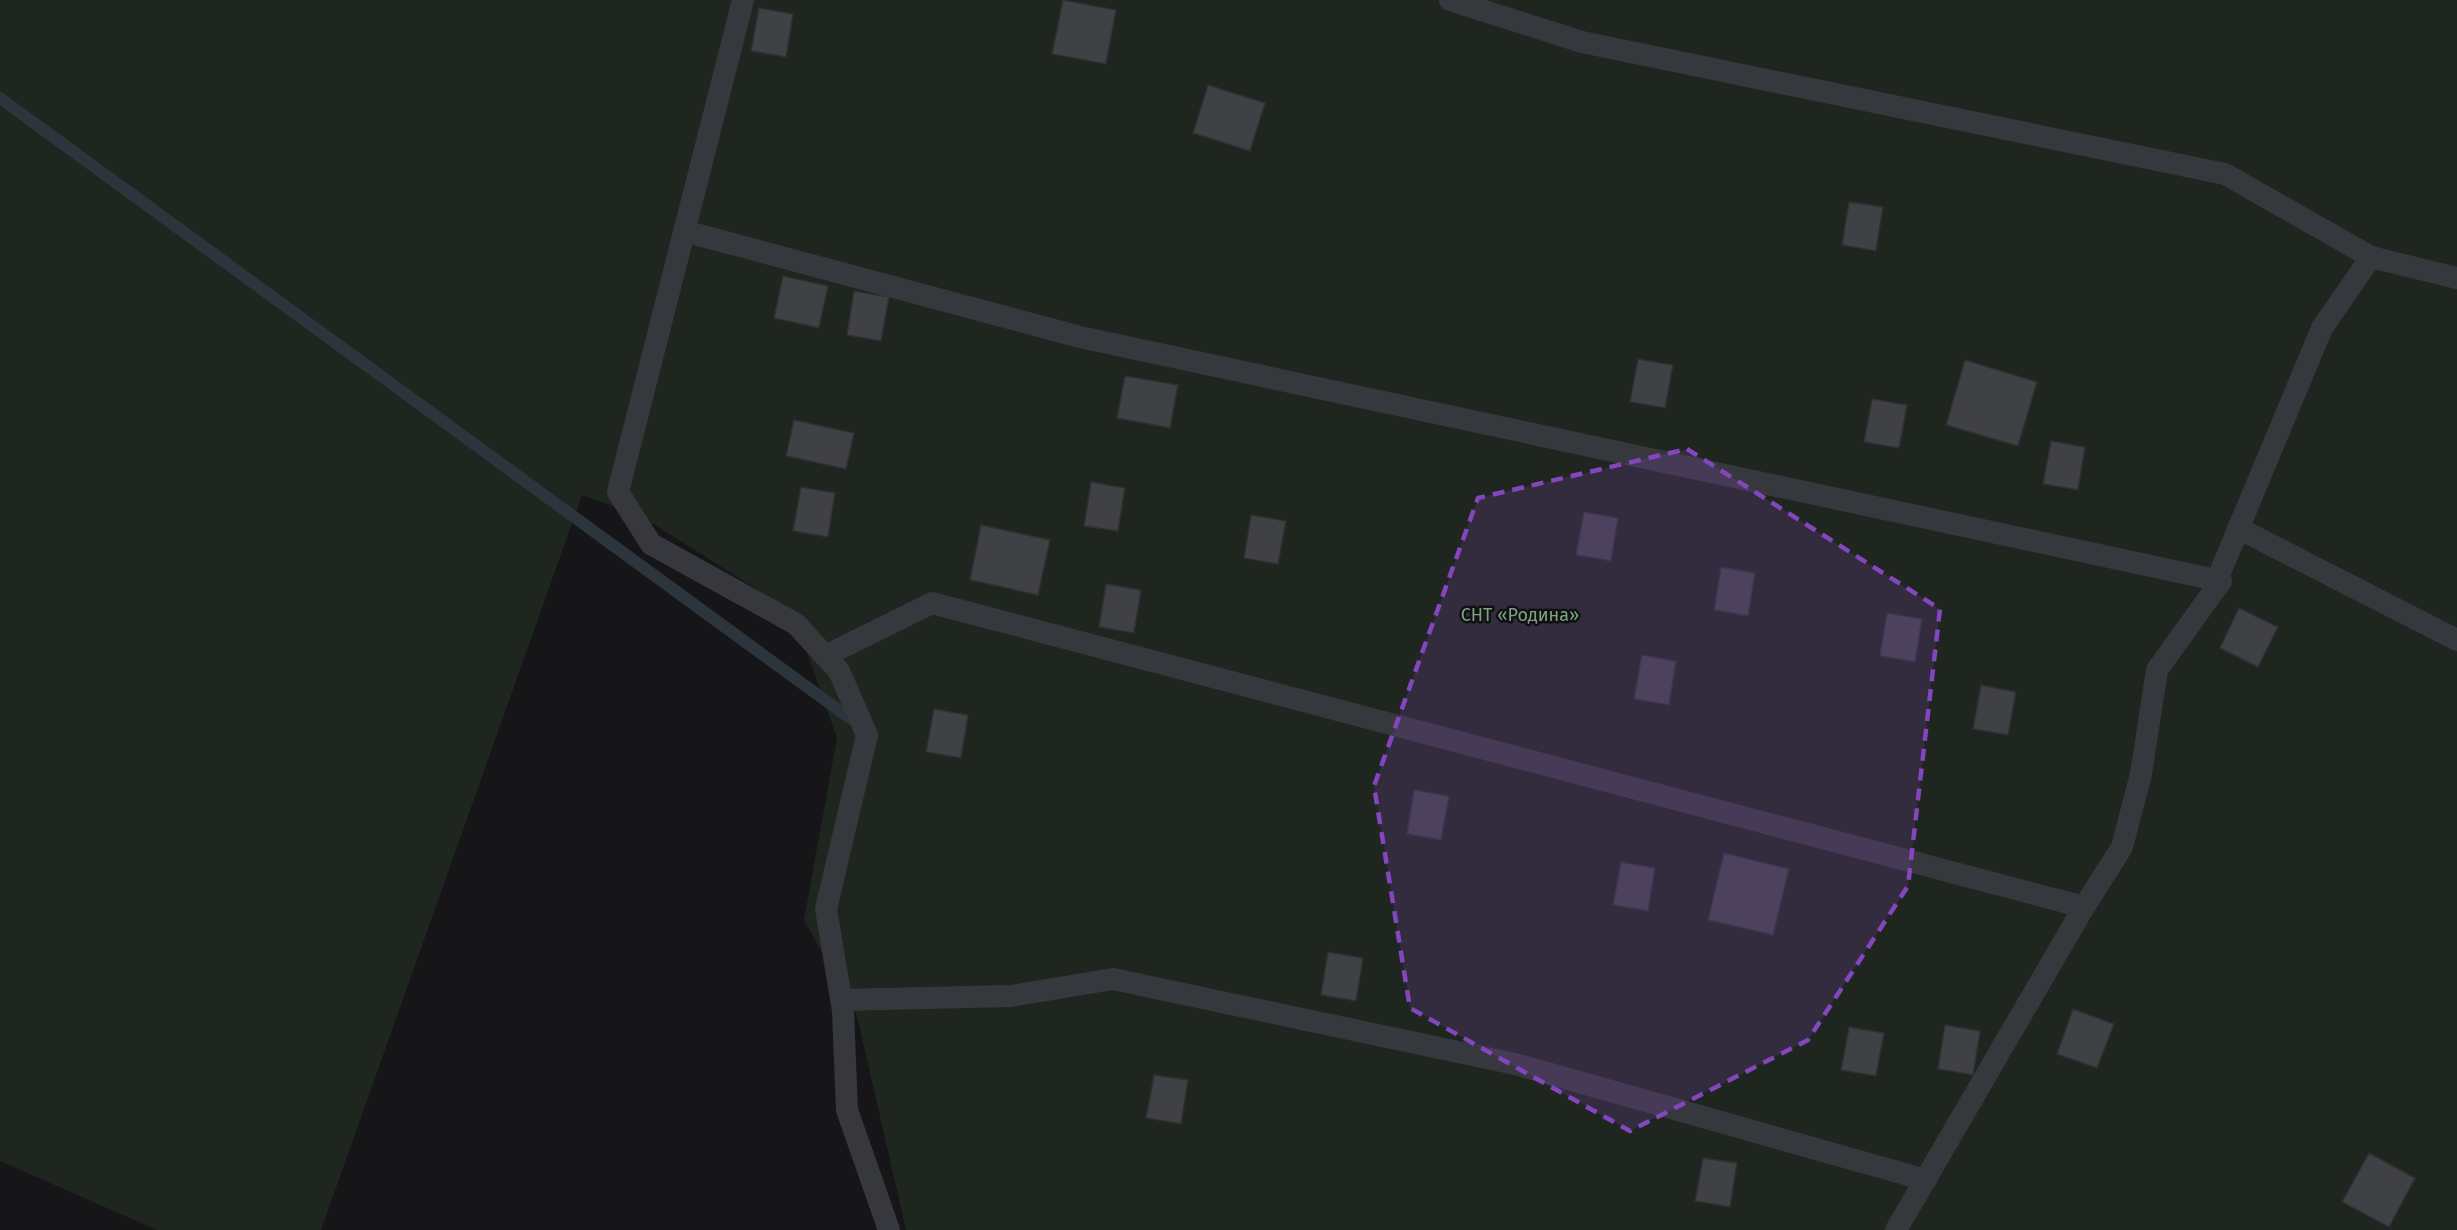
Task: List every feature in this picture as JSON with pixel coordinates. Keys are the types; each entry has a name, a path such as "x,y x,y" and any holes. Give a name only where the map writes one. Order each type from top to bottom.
{"lane":[{"path":"742,0 618,492 651,544 796,624 839,671 867,735 826,909 841,1000 847,1110 889,1230"},
{"path":"1449,0 1582,42 2225,174 2371,257 2457,278"},
{"path":"684,231 1080,337 2221,581"},
{"path":"2221,581 2219,576 2238,528 2322,328 2371,257"},
{"path":"2238,528 2457,640"},
{"path":"1896,1230 2084,907 2122,847 2141,774 2157,670 2221,581"},
{"path":"825,656 932,603 2084,907"},
{"path":"841,1000 1011,996 1113,979 1515,1064 1926,1180"}],"highlighted area":[{"path":"1687,449 1940,609 1908,886 1808,1040 1630,1131 1410,1008 1374,786 1478,498"}],"green space":[{"name":"СНТ «Родина»","path":"0,0 2457,0 2457,1230 906,1230 857,1016 804,920 837,738 793,612 641,516 582,495 321,1230 157,1230 0,1161"}],"building":[{"path":"1063,0 1116,10 1106,64 1052,54"},
{"path":"759,8 793,14 786,57 751,51"},
{"path":"1208,85 1265,103 1250,151 1193,133"},
{"path":"1849,202 1883,207 1876,251 1842,245"},
{"path":"783,276 828,286 819,328 774,318"},
{"path":"854,291 889,297 881,341 847,335"},
{"path":"1638,359 1673,365 1665,408 1630,402"},
{"path":"1965,360 2037,382 2018,446 1946,425"},
{"path":"1125,376 1178,385 1170,428 1117,418"},
{"path":"1872,399 1907,405 1899,448 1864,442"},
{"path":"794,420 854,433 846,469 786,456"},
{"path":"2051,441 2085,447 2078,490 2043,484"},
{"path":"1091,482 1125,488 1118,531 1084,526"},
{"path":"801,487 835,493 828,537 793,531"},
{"path":"1584,512 1618,518 1611,561 1576,555"},
{"path":"1251,515 1286,521 1278,564 1244,558"},
{"path":"981,525 1050,540 1038,595 970,580"},
{"path":"1721,567 1755,573 1748,616 1714,610"},
{"path":"1106,584 1141,590 1134,633 1099,627"},
{"path":"2239,608 2278,627 2258,667 2220,648"},
{"path":"1887,613 1922,619 1915,662 1880,656"},
{"path":"1642,655 1676,661 1669,705 1634,699"},
{"path":"1981,685 2016,692 2008,735 1973,729"},
{"path":"934,709 968,715 961,758 926,752"},
{"path":"1414,790 1449,796 1441,840 1407,834"},
{"path":"1724,853 1789,869 1773,935 1708,920"},
{"path":"1621,862 1655,868 1648,911 1613,905"},
{"path":"1328,952 1363,958 1356,1001 1321,995"},
{"path":"2073,1009 2114,1024 2097,1068 2057,1054"},
{"path":"1945,1025 1980,1031 1973,1075 1938,1069"},
{"path":"1849,1027 1884,1033 1876,1076 1841,1070"},
{"path":"1154,1075 1188,1080 1181,1124 1146,1118"},
{"path":"2369,1153 2415,1178 2389,1227 2342,1202"},
{"path":"1703,1158 1737,1163 1730,1207 1695,1201"}],"waterway":[{"path":"0,98 851,719"}]}
